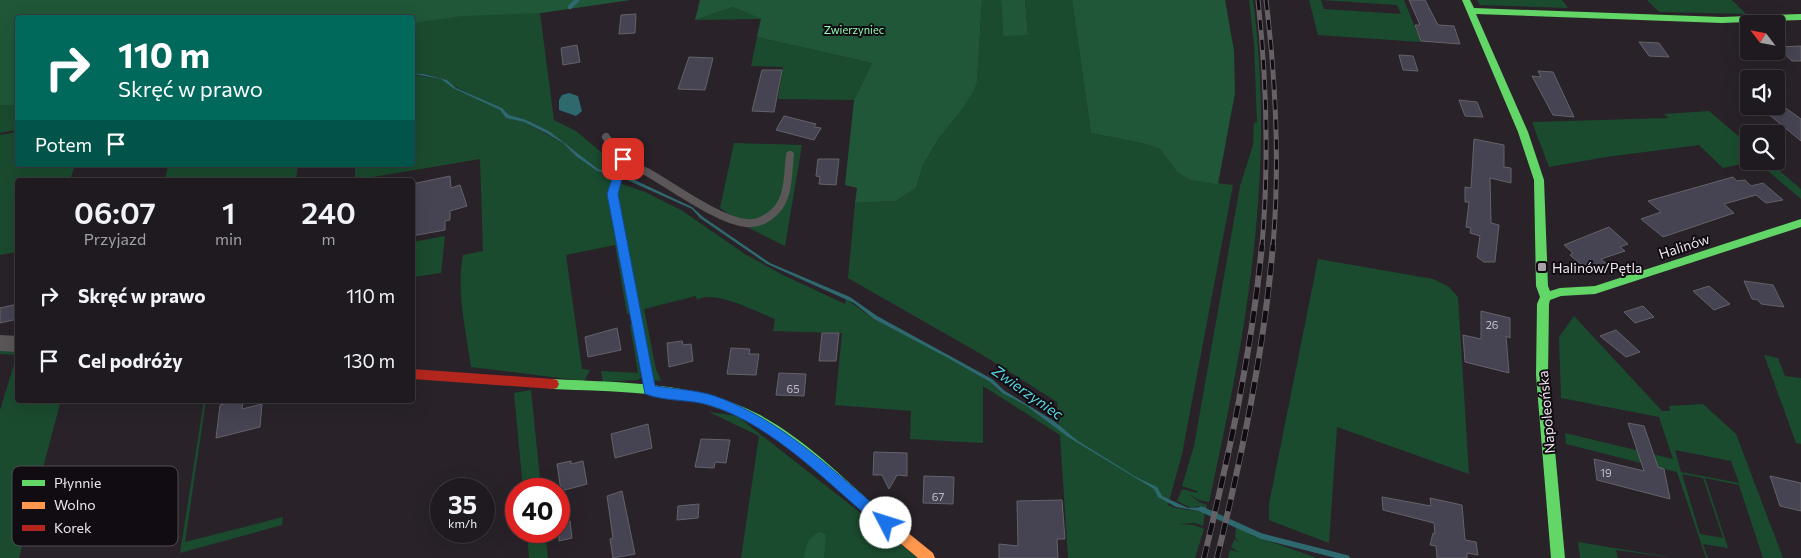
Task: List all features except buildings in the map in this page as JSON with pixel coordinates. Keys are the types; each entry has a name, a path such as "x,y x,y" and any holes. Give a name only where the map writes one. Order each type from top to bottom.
{"street":[{"path":"1469,5 1722,20 1801,17"},
{"name":"Napoleońska","path":"1469,5 1534,162 1541,203 1542,286 1546,297 1543,304 1542,375 1558,558"},
{"name":"Halinów","path":"1546,297 1566,291 1595,290 1801,223"},
{"path":"1542,267 1566,291"},
{"path":"0,342 15,344"},
{"path":"415,374 649,391 712,401 754,418 778,434 928,558"}],"lane":[{"path":"606,137 623,159 621,172 612,194 649,391"},
{"path":"621,172 634,167 731,219 747,224 765,219 780,206 784,196 790,155"}],"green space":[{"path":"0,0 630,0 540,13 554,120 576,131 601,152 619,159 621,165 617,173 598,169 549,131 524,119 509,115 502,108 456,88 447,80 424,74 415,74 415,15 15,15"},
{"path":"0,0 630,0 540,13 462,16 415,23 415,15 15,15 15,105 0,105"},
{"path":"700,0 982,0 977,82 973,92 958,115 939,138 923,165 916,188 896,201 855,203 857,188 845,185 854,100 872,63 757,37 761,19 733,7 695,20"},
{"path":"982,0 1001,0 1003,35 1028,34 1025,0 1072,0 1091,133 1146,144 1160,149 1177,172 1190,180 1233,185 1182,454 1168,505 1175,508 1205,512 1203,526 1195,523 1178,524 1194,525 1204,529 1195,558 1068,558 1060,435 983,386 983,443 910,439 911,411 835,405 842,333 773,331 775,319 725,299 714,297 705,297 697,300 696,296 644,309 656,369 661,381 654,380 625,248 616,195 619,183 645,192 681,210 745,254 783,275 845,304 846,299 874,319 949,358 990,382 1000,392 1025,405 1059,430 1057,402 981,354 848,278 855,203 896,201 916,188 923,165 939,138 958,115 977,82"},
{"path":"1001,0 1025,0 1028,35 1003,36"},
{"path":"1072,0 1225,0 1234,51 1235,93 1218,184 1190,180 1177,172 1160,149 1146,144 1091,133"},
{"path":"1249,0 1253,0 1259,64 1261,128 1259,191 1253,253 1235,377 1209,502 1199,500 1189,494 1199,502 1207,505 1206,507 1191,508 1177,501 1182,489 1197,493 1197,491 1182,486 1194,446 1240,186 1253,145 1254,122 1257,123 1254,44"},
{"path":"1309,0 1321,0 1404,0 1421,42 1318,35","holes":["1321,0 1397,5 1401,14 1324,9"]},
{"path":"1477,0 1562,0 1568,8 1480,5"},
{"path":"1647,0 1732,0 1746,14 1659,12"},
{"path":"733,7 761,19 695,20"},
{"path":"757,37 872,63 854,100 778,99 783,67 751,66"},
{"path":"415,75 441,79 500,110 506,118 524,122 563,143 577,157 597,171 616,175 610,200 631,313 627,314 615,245 566,255 582,369 590,370 584,381 471,367 461,297 461,269 463,255 483,251 480,159 367,178 355,178 355,167 415,167"},
{"path":"0,105 15,105 15,130 0,133"},
{"path":"1709,111 1740,137 1740,164 1723,168 1699,145 1606,157 1549,167 1532,122 1668,118 1664,114"},
{"path":"15,132 15,167 74,167 71,178 15,178 15,252 0,255 0,135"},
{"path":"734,143 802,145 785,246 751,229 720,208"},
{"path":"168,167 298,167 296,178 165,178"},
{"path":"1767,170 1779,170 1801,189 1801,199"},
{"path":"445,236 441,273 415,277 415,242"},
{"path":"1318,259 1433,279 1449,287 1458,297 1469,474 1337,427 1329,543 1269,520 1269,504"},
{"path":"1574,316 1662,411 1670,411 1669,406 1703,404 1736,434 1783,558 1763,558 1739,485 1705,478 1728,548 1703,544 1708,558 1706,558 1677,472 1566,444 1565,433 1673,459 1659,417 1561,398 1559,337","holes":["1675,450 1731,461 1739,483 1681,472","1682,474 1703,478 1723,538 1700,534"]},
{"path":"630,325 632,325 641,377 638,380 603,382 601,371 638,373"},
{"path":"0,348 15,350 15,355 0,354"},
{"path":"1764,355 1778,358 1785,376 1801,378 1801,444 1796,443"},
{"path":"15,361 15,403 60,403 43,466 12,466 12,546 22,546 19,558 0,558 0,410"},
{"path":"531,390 540,478 522,478 514,393"},
{"path":"204,403 206,403 185,542 283,517 282,525 180,553"},
{"path":"709,412 737,416 918,558 741,558 759,436"},
{"path":"1236,527 1254,536 1317,558 1228,558 1230,550 1238,552 1231,547 1235,539 1240,543 1235,537"},
{"path":"821,532 826,535 824,558 804,558 808,542 813,536"},
{"path":"1578,542 1675,558 1616,550 1618,558 1580,558"},
{"path":"528,543 546,543 548,558 529,558"}],"water":[{"path":"415,74 424,74 447,80 456,88 502,108 509,115 524,119 549,131 598,169 624,175 692,207 703,217 770,263 850,297 877,316 992,379 1005,391 1054,421 1078,441 1136,477 1157,487 1162,496 1188,508 1206,507 1205,512 1176,507 1158,497 1154,489 1068,437 1025,405 1002,393 990,382 874,319 854,303 767,264 700,218 692,209 616,175 597,171 577,157 563,143 524,122 506,118 500,110 453,88 441,79"},
{"path":"569,93 578,96 582,111 576,116 559,110 559,100 562,95"}],"waterway":[{"path":"570,7 577,0"},
{"name":"Zwierzyniec","path":"1201,509 1261,536 1347,558"}],"railway":[{"path":"1258,0 1266,123 1266,184 1262,246"},
{"path":"1266,0 1276,123 1273,246"},
{"path":"1204,558 1239,403 1258,285 1262,245"},
{"path":"1217,558 1251,403 1264,324 1273,245"}],"traffic: fast":[{"path":"1466,0 1523,132 1539,180 1542,286 1546,297"},
{"path":"1471,11 1722,20 1801,17"},
{"path":"1546,297 1560,292 1595,290 1801,223"},
{"path":"1546,297 1543,304 1542,375 1558,558"},
{"path":"553,384 670,392 693,396 737,410 754,418 790,442 876,515"}],"traffic: slow":[{"path":"876,515 928,558"}],"traffic: jam":[{"path":"415,374 553,384"}],"place":[{"name":"Halinów/Pętla","path":"1542,267"}],"route":[{"path":"623,159 625,167 613,187 612,194 649,391 722,403 754,418 778,434 886,523"}]}
